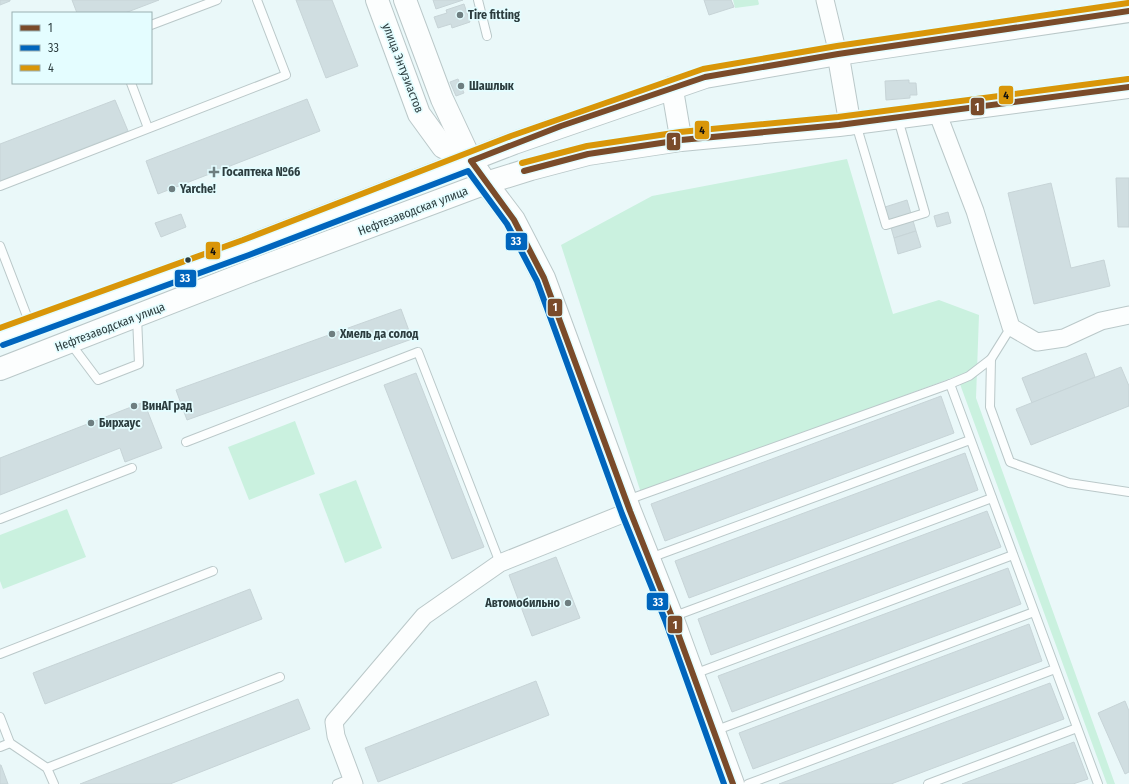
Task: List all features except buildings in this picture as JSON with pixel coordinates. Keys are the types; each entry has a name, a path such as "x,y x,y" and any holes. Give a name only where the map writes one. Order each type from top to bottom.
{"main road":[{"name":"улица Энтузиастов","path":"377,0 419,114 443,147 470,161"},
{"name":"улица Энтузиастов","path":"405,0 442,99 470,161 514,220 544,278 628,506 694,674 733,784"},
{"path":"0,337 246,246 514,143 672,87 705,77 838,54 1129,11"},
{"name":"Нефтезаводская улица","path":"0,368 254,270 486,183 588,154 681,140 853,124 1129,87"}],"street":[{"path":"825,0 853,124"},
{"path":"672,87 681,140"},
{"path":"937,112 975,211 1011,327 1037,342 1064,338 1102,320 1129,315"},
{"path":"347,782 334,722 424,616 500,563 628,506"}],"lane":[{"path":"152,25 217,0"},
{"path":"0,186 286,75 258,0"},
{"path":"478,0 487,36"},
{"path":"131,84 148,128"},
{"path":"853,124 886,225 925,213 898,118"},
{"path":"0,246 30,325"},
{"path":"70,342 98,380 139,364 137,316"},
{"path":"628,506 969,376 992,359 1011,327"},
{"path":"186,442 418,352 500,563"},
{"path":"992,359 990,407 1010,462 1069,483 1129,492"},
{"path":"950,384 1098,784"},
{"path":"649,558 970,440"},
{"path":"0,520 132,468"},
{"path":"672,617 992,498"},
{"path":"694,674 1013,555"},
{"path":"0,654 213,571"},
{"path":"713,731 1034,612"},
{"path":"748,784 1055,669"},
{"path":"47,768 280,677"},
{"path":"0,717 10,743 47,768 54,784"},
{"path":"928,784 1077,728"},
{"path":"0,747 10,743"}],"green space":[{"path":"733,0 758,0 759,4 735,8"},
{"path":"847,159 893,314 939,300 979,315 976,398 1115,784 1107,784 957,376 641,493 561,245 652,196"},
{"path":"295,421 315,474 249,500 228,447"},
{"path":"356,480 382,548 345,563 319,494"},
{"path":"67,509 86,557 3,589 0,581 0,535"}],"transit line":[{"name":"4","path":"0,328 243,240 511,136 703,69 837,46 1128,3"},
{"name":"1","path":"733,784 672,617 630,511 544,278 514,220 471,161 561,126 705,77 838,54 1129,11"},
{"name":"4","path":"522,163 587,146 680,132 838,117 1128,79"},
{"name":"1","path":"524,171 588,154 681,140 839,125 1129,87"},
{"name":"33","path":"3,345 249,255 468,171 507,224 537,281 622,514 665,620 724,784"}],"place":[{"name":"Tire fitting","path":"460,15"},
{"name":"Шашлык","path":"461,86"},
{"name":"Госаптека №66","path":"214,172"},
{"name":"Yarche!","path":"172,189"},
{"name":"Хмель да солод","path":"332,334"},
{"name":"ВинАГрад","path":"134,406"},
{"name":"Бирхаус","path":"91,423"},
{"name":"Автомобильно","path":"568,603"}]}
